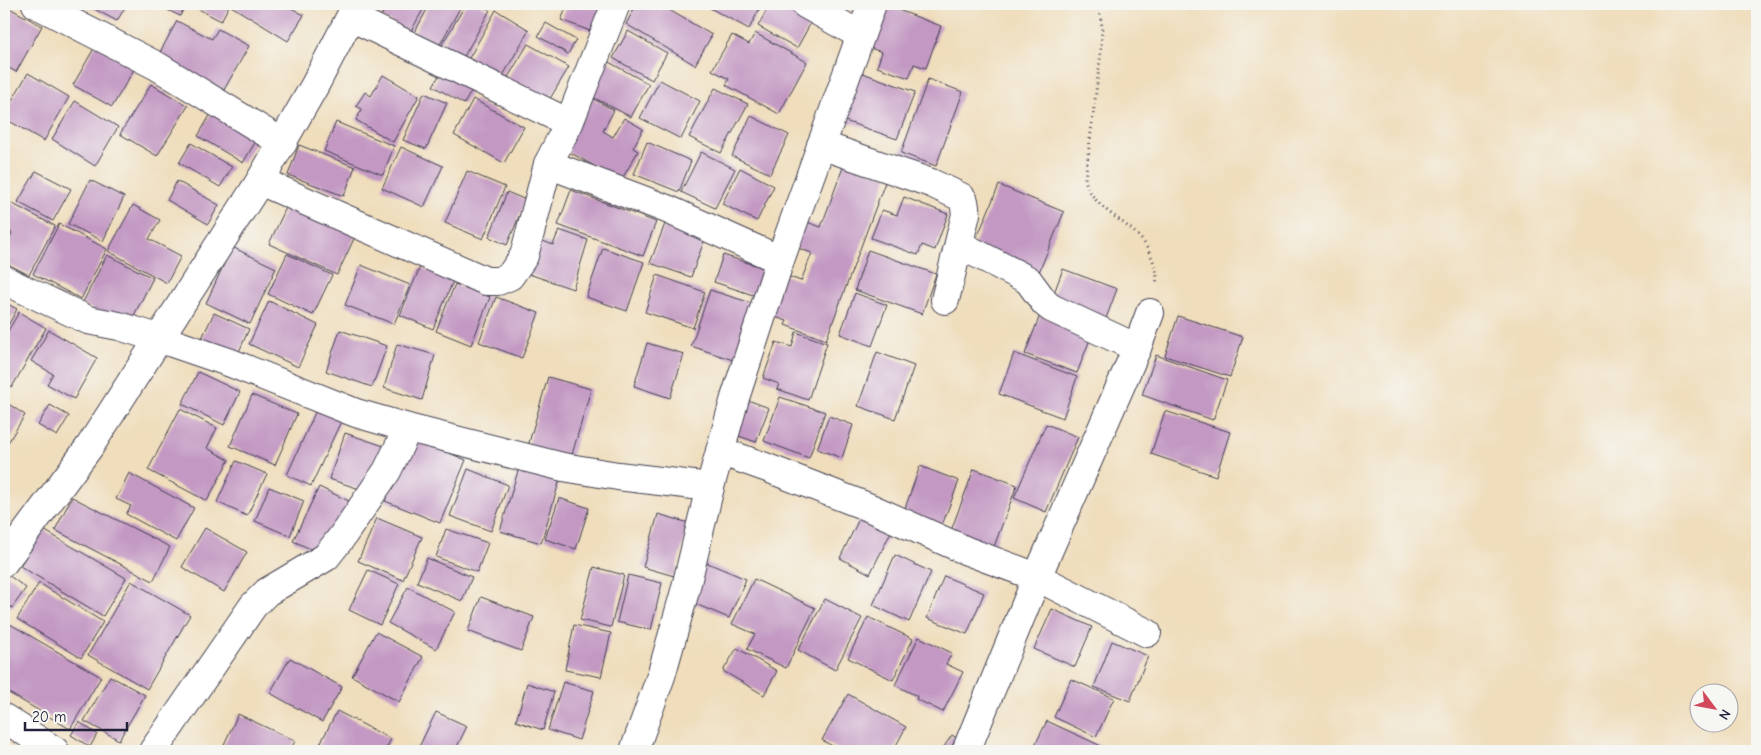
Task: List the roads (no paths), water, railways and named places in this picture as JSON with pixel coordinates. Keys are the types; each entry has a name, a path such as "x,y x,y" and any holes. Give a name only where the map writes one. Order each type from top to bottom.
{"street":[{"path":"36,4 157,66 283,143"},
{"path":"260,182 486,281 498,281 510,276 524,256 548,164 569,124 616,4"},
{"path":"805,4 860,35"},
{"path":"634,751 664,667 720,451 780,260 872,4"},
{"path":"4,562 90,446 260,182 354,10 569,124"},
{"path":"821,145 931,183 957,194 964,201 966,214 960,245 945,300"},
{"path":"548,164 667,209 780,260"},
{"path":"960,245 1028,280 1051,308 1137,348"},
{"path":"4,280 88,320 119,326 158,338 231,363 356,412 408,428 563,467 618,476 710,487"},
{"path":"966,751 1037,577 1137,348 1150,313"},
{"path":"153,751 253,606 266,592 326,557 341,538 387,471 408,428"},
{"path":"720,451 842,497 966,551 1037,577 1148,633"},
{"path":"4,718 55,751"}]}
